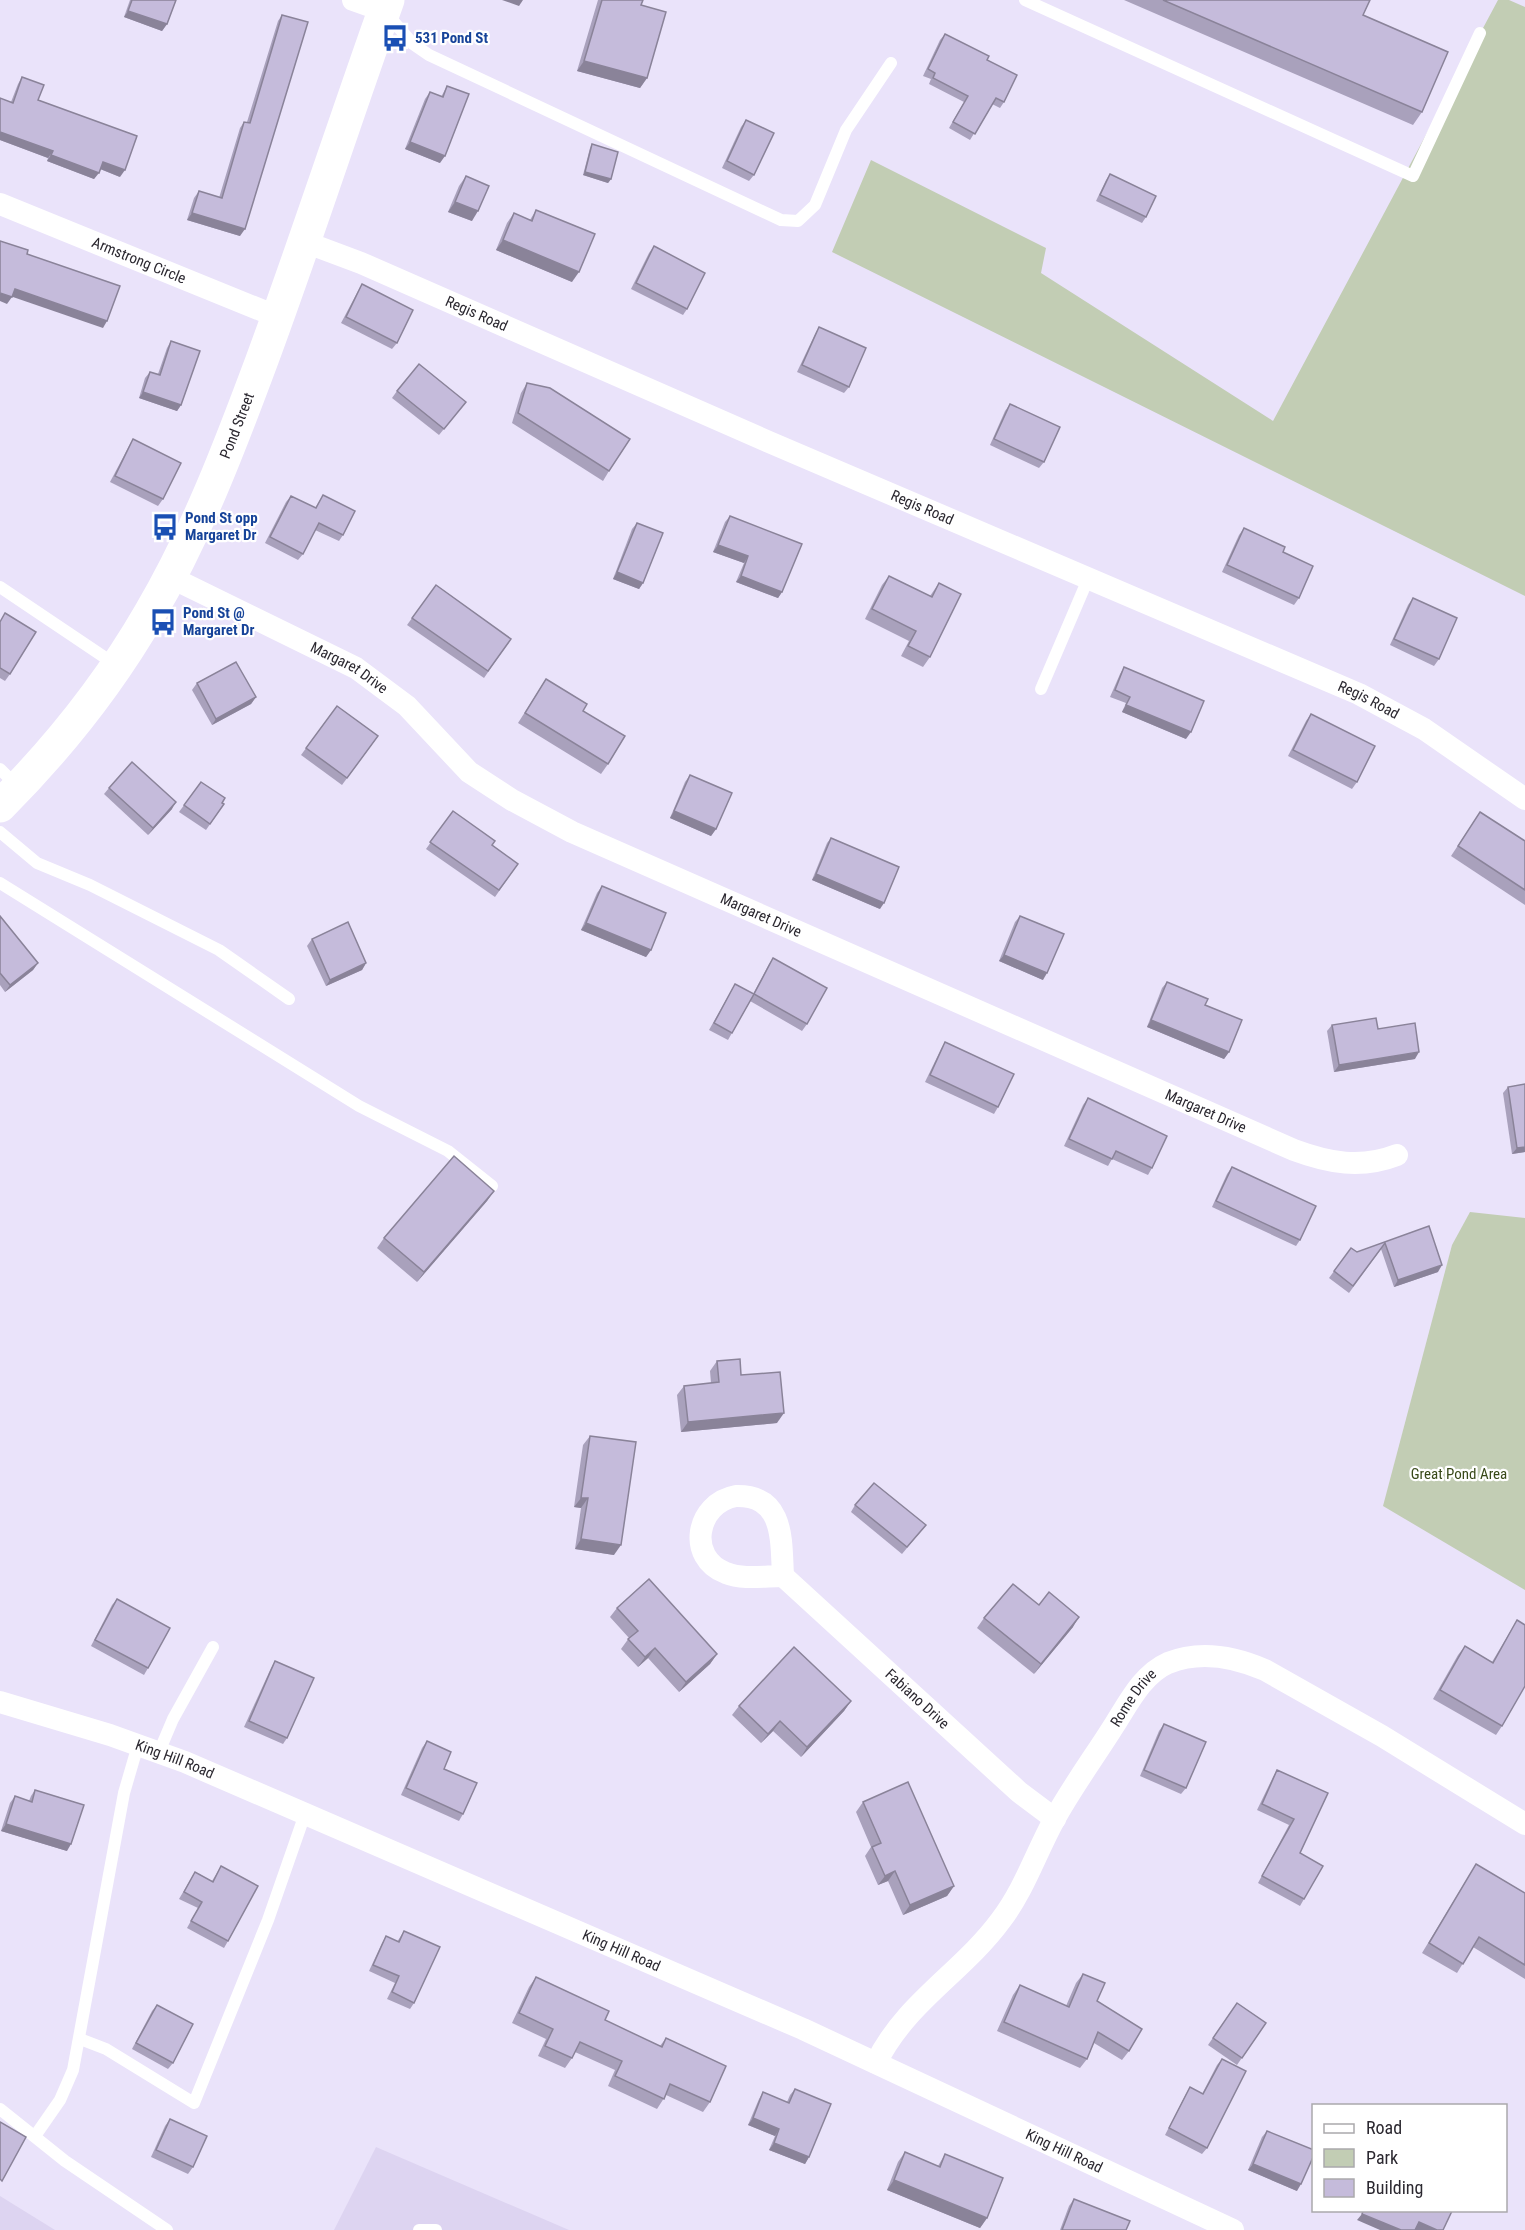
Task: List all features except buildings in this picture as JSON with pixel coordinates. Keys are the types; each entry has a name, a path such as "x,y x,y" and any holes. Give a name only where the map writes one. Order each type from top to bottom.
{"main road":[{"name":"Pond Street","path":"6,787 78,719 117,666 170,577 225,457 278,317 386,5"}],"street":[{"path":"353,0 386,5"},
{"name":"Armstrong Circle","path":"0,204 278,317"},
{"name":"Regis Road","path":"305,242 361,263 1381,705 1424,729 1525,799"},
{"name":"Margaret Drive","path":"170,577 356,668 407,706 469,772 512,800 572,832 1294,1150 1346,1163 1380,1161 1396,1155"},
{"name":"Fabiano Drive","path":"783,1576 1019,1792 1055,1818"},
{"name":"Rome Drive","path":"876,2063 888,2039 908,2014 1000,1922 1019,1893 1055,1818 1143,1683 1166,1664 1197,1657 1231,1659 1265,1670 1382,1736 1525,1824"},
{"name":"King Hill Road","path":"0,1702 149,1748 305,1814 876,2063 1233,2230"}],"lane":[{"path":"1025,0 1413,176 1480,33"},
{"path":"386,5 412,44 429,55 781,220 798,221 815,205 846,130 891,63"},
{"path":"1041,689 1088,579"},
{"path":"0,587 117,666"},
{"path":"0,832 37,863 90,885 219,951 289,999"},
{"path":"0,883 360,1106 448,1151 492,1186"},
{"path":"35,2136 67,2085 80,2039 124,1793 149,1748 173,1719 213,1647"},
{"path":"80,2039 106,2049 194,2103 268,1920 305,1814"},
{"path":"0,2109 65,2161 167,2230"},
{"path":"420,2230 436,2230"}],"shaded area":[{"path":"376,2147 569,2230 334,2230"},
{"path":"0,2196 55,2230 0,2230"}],"green space":[{"path":"1498,0 1509,0 1525,7 1525,596 832,252 871,160 1046,248 1041,273 1273,421"},
{"name":"Great Pond Area","path":"1470,1212 1525,1218 1525,1590 1383,1506 1452,1245"}],"place":[{"name":"531 Pond St","path":"395,38"},
{"name":"Pond St opp Margaret Dr","path":"165,527"},
{"name":"Pond St @ Margaret Dr","path":"163,622"}]}
